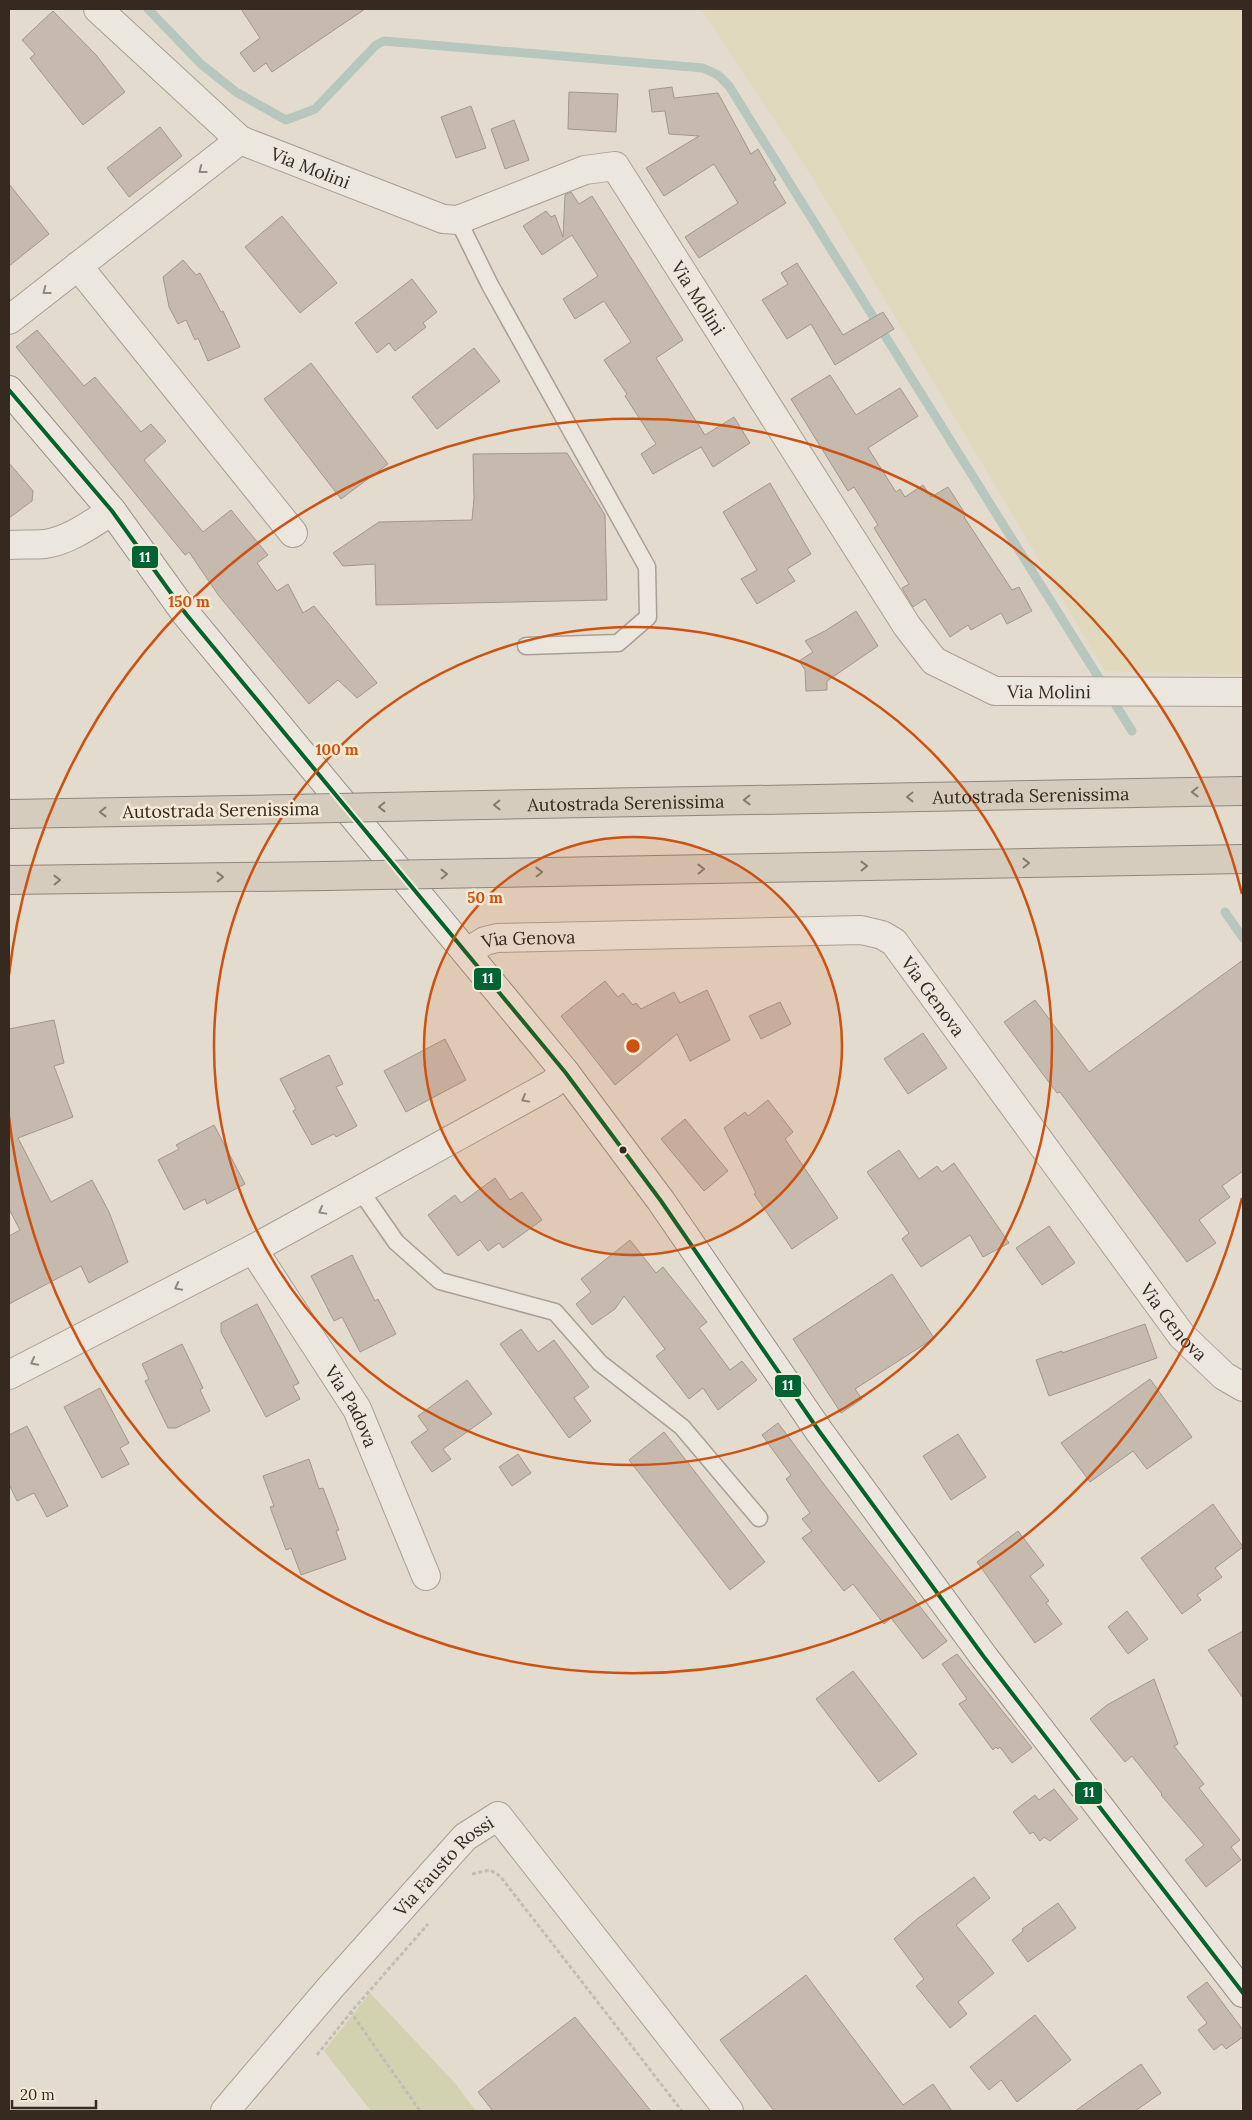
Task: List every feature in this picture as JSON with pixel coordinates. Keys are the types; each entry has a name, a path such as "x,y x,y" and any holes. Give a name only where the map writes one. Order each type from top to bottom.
{"highway":[{"name":"Autostrada Serenissima","path":"9,814 1243,791"},
{"path":"9,880 1243,859"}],"street":[{"name":"Via Molini","path":"98,9 240,140 443,219 458,220 585,170 615,166 907,626 934,661 995,691 1243,692"},
{"path":"9,320 240,140"},
{"path":"78,266 293,533"},
{"path":"9,390 112,511 186,614 565,1072 661,1200 820,1431 978,1648 1243,1993"},
{"path":"9,545 44,544 61,540 80,531 112,511"},
{"name":"Via Genova","path":"467,952 485,941 498,938 862,930 888,938 894,942 1182,1336 1224,1376 1243,1387"},
{"path":"9,1375 253,1249 552,1084 565,1072"},
{"name":"Via Padova","path":"253,1249 358,1409 426,1576"},
{"name":"Via Fausto Rossi","path":"225,2111 330,1988 465,1837 498,1816 729,2111"}],"lane":[{"path":"458,220 490,285 647,567 648,617 618,642 526,646"},
{"path":"360,1190 396,1242 440,1281 555,1312 600,1363 682,1427 759,1518"}],"path":[{"path":"467,1880 473,1873 490,1870 500,1876 682,2111"},
{"path":"317,2055 351,2012 434,1917"},
{"path":"330,1988 351,2012 420,2111"}],"shaded area":[{"path":"701,9 1243,9 1243,675 1105,671 812,177"}],"green space":[{"path":"370,1993 454,2082 476,2111 371,2111 324,2051"}],"building":[{"path":"241,9 365,9 272,72 266,63 254,72 240,53 260,38"},
{"path":"53,11 96,55 125,92 83,125 30,58 35,54 22,40"},
{"path":"672,87 674,98 718,93 751,154 758,149 776,180 773,182 786,203 699,258 685,237 738,203 714,164 664,196 646,168 699,136 669,134 665,111 652,112 649,90"},
{"path":"569,92 618,94 616,132 568,129"},
{"path":"471,106 486,148 456,158 441,117"},
{"path":"514,120 529,160 505,169 491,129"},
{"path":"160,127 182,156 129,197 107,168"},
{"path":"9,184 49,234 9,266"},
{"path":"571,192 579,204 592,196 683,340 656,358 705,435 734,417 750,443 713,467 701,447 653,474 641,454 656,444 625,396 627,394 604,360 631,342 604,301 575,319 563,299 598,276 572,235 542,255 523,226 546,211 551,217 555,215 563,237 565,195"},
{"path":"282,216 337,283 300,313 245,247"},
{"path":"183,260 196,275 200,273 221,312 223,311 240,347 208,361 198,338 195,340 186,320 178,324 169,307 163,277"},
{"path":"797,263 843,335 883,312 894,329 835,365 811,324 787,339 762,300 788,284 781,273"},
{"path":"412,279 437,312 423,323 426,327 395,351 389,343 377,353 355,323"},
{"path":"37,330 84,386 95,377 141,432 151,424 166,441 144,460 203,532 231,510 268,555 257,563 277,591 288,584 303,613 314,606 377,683 357,698 338,680 309,704 219,596 189,552 185,555 16,347"},
{"path":"474,348 500,381 437,429 412,397"},
{"path":"311,363 388,464 341,499 264,399"},
{"path":"830,375 856,415 900,388 918,416 868,448 896,492 900,489 905,497 923,485 931,497 948,487 966,515 964,517 1012,590 1019,587 1032,611 1007,624 1001,613 971,630 968,625 950,637 925,599 913,607 902,588 909,584 874,528 878,525 854,487 848,491 791,399"},
{"path":"567,453 605,515 607,600 376,605 375,564 343,566 333,553 379,522 472,520 474,498 473,454"},
{"path":"9,463 33,491 32,501 9,518"},
{"path":"770,483 811,554 787,569 795,581 757,604 741,579 757,570 723,512"},
{"path":"856,611 878,646 827,681 827,690 806,691 805,670 799,661 813,652 805,641 825,631"},
{"path":"1243,960 1243,1171 1222,1186 1230,1197 1199,1220 1216,1243 1187,1262 1060,1092 1057,1093 1004,1022 1035,1000 1089,1072"},
{"path":"605,981 618,997 623,993 633,1005 636,1003 641,1009 674,992 680,1003 707,990 730,1040 690,1061 677,1034 615,1085 561,1016"},
{"path":"780,1002 791,1024 761,1039 749,1016"},
{"path":"54,1020 64,1063 54,1066 73,1117 18,1138 51,1202 92,1180 109,1212 128,1262 89,1283 81,1266 9,1304 9,1236 20,1230 9,1209 9,1029"},
{"path":"923,1033 947,1068 908,1094 884,1059"},
{"path":"445,1039 466,1080 406,1112 384,1071"},
{"path":"329,1055 343,1084 336,1087 357,1126 336,1137 334,1134 312,1145 293,1111 296,1109 280,1079"},
{"path":"768,1100 793,1132 785,1139 838,1218 792,1249 754,1194 756,1193 724,1128 745,1112 748,1116"},
{"path":"685,1119 728,1171 704,1191 661,1139"},
{"path":"214,1125 245,1184 207,1204 205,1199 184,1210 158,1160 179,1149 176,1145"},
{"path":"899,1150 919,1179 937,1166 942,1172 954,1163 1009,1243 983,1257 970,1235 921,1267 902,1239 909,1233 867,1172"},
{"path":"495,1178 510,1200 522,1192 542,1220 503,1248 499,1243 488,1251 480,1240 458,1256 428,1215 455,1195 461,1203"},
{"path":"1049,1226 1075,1263 1042,1285 1016,1248"},
{"path":"630,1240 656,1273 663,1267 707,1322 699,1328 730,1370 742,1361 757,1380 718,1410 703,1388 689,1399 656,1356 665,1349 624,1296 615,1309 592,1325 576,1304 591,1292 581,1279"},
{"path":"352,1255 375,1301 378,1299 396,1334 360,1352 342,1317 334,1321 311,1276"},
{"path":"892,1274 934,1338 855,1389 862,1399 841,1413 793,1339"},
{"path":"257,1304 299,1383 293,1386 300,1399 266,1417 221,1332 221,1323"},
{"path":"1145,1324 1157,1358 1049,1396 1036,1360 1062,1351 1062,1353"},
{"path":"521,1329 538,1352 554,1340 589,1387 574,1398 591,1421 569,1438 500,1344"},
{"path":"182,1344 203,1388 200,1390 210,1411 176,1428 168,1428 145,1381 149,1379 142,1364"},
{"path":"1150,1379 1192,1437 1147,1469 1133,1451 1090,1482 1061,1443"},
{"path":"467,1380 492,1414 443,1449 451,1459 432,1472 411,1442 428,1430 418,1416"},
{"path":"100,1388 129,1443 120,1448 129,1464 102,1478 64,1407"},
{"path":"778,1423 947,1641 923,1659 891,1618 884,1624 853,1584 844,1591 802,1538 812,1531 802,1519 810,1513 786,1479 791,1475 762,1435"},
{"path":"27,1426 68,1506 47,1517 34,1493 17,1501 9,1484 9,1435"},
{"path":"664,1432 765,1562 730,1590 629,1460"},
{"path":"958,1434 986,1477 951,1500 923,1456"},
{"path":"518,1454 531,1473 512,1486 499,1467"},
{"path":"309,1459 319,1489 323,1488 339,1530 336,1531 346,1559 301,1575 291,1548 286,1550 270,1507 274,1506 263,1476"},
{"path":"1213,1504 1243,1547 1215,1568 1222,1577 1197,1595 1201,1600 1182,1614 1141,1558"},
{"path":"1018,1531 1044,1565 1030,1576 1049,1601 1046,1603 1062,1624 1035,1643 977,1562"},
{"path":"1127,1611 1148,1639 1128,1654 1108,1627"},
{"path":"1243,1631 1243,1698 1208,1650"},
{"path":"957,1654 1032,1748 1012,1763 1000,1747 998,1749 996,1747 993,1750 959,1704 967,1699 942,1664"},
{"path":"853,1671 917,1754 879,1782 816,1699"},
{"path":"1154,1679 1178,1744 1174,1746 1204,1784 1199,1788 1240,1840 1231,1847 1241,1860 1206,1887 1185,1860 1204,1845 1161,1795 1132,1756 1125,1762 1090,1719 1107,1705"},
{"path":"1054,1789 1078,1819 1050,1841 1044,1837 1040,1841 1033,1832 1030,1834 1013,1812 1035,1795 1039,1800"},
{"path":"974,1877 990,1898 956,1925 994,1973 958,2002 967,2014 950,2028 916,1986 924,1979 894,1939 917,1919"},
{"path":"1058,1903 1076,1928 1028,1962 1012,1940 1023,1931 1022,1929"},
{"path":"806,1975 903,2105 933,2084 952,2111 774,2111 720,2040"},
{"path":"1207,1982 1243,2030 1243,2037 1226,2049 1222,2044 1214,2050 1198,2030 1207,2023 1187,1997"},
{"path":"1035,2015 1071,2060 1017,2102 1001,2080 989,2090 970,2067"},
{"path":"575,2017 651,2111 493,2111 478,2092"},
{"path":"1141,2064 1161,2093 1135,2111 1075,2111"}],"waterway":[{"path":"148,9 201,64 236,92 286,120 315,109 376,45 384,41 703,68 718,75 729,86 1132,731"},
{"path":"1225,912 1243,938"}],"transit line":[{"name":"11","path":"9,390 112,511 186,614 565,1072 661,1201 819,1431 984,1657 1243,1993"}]}
